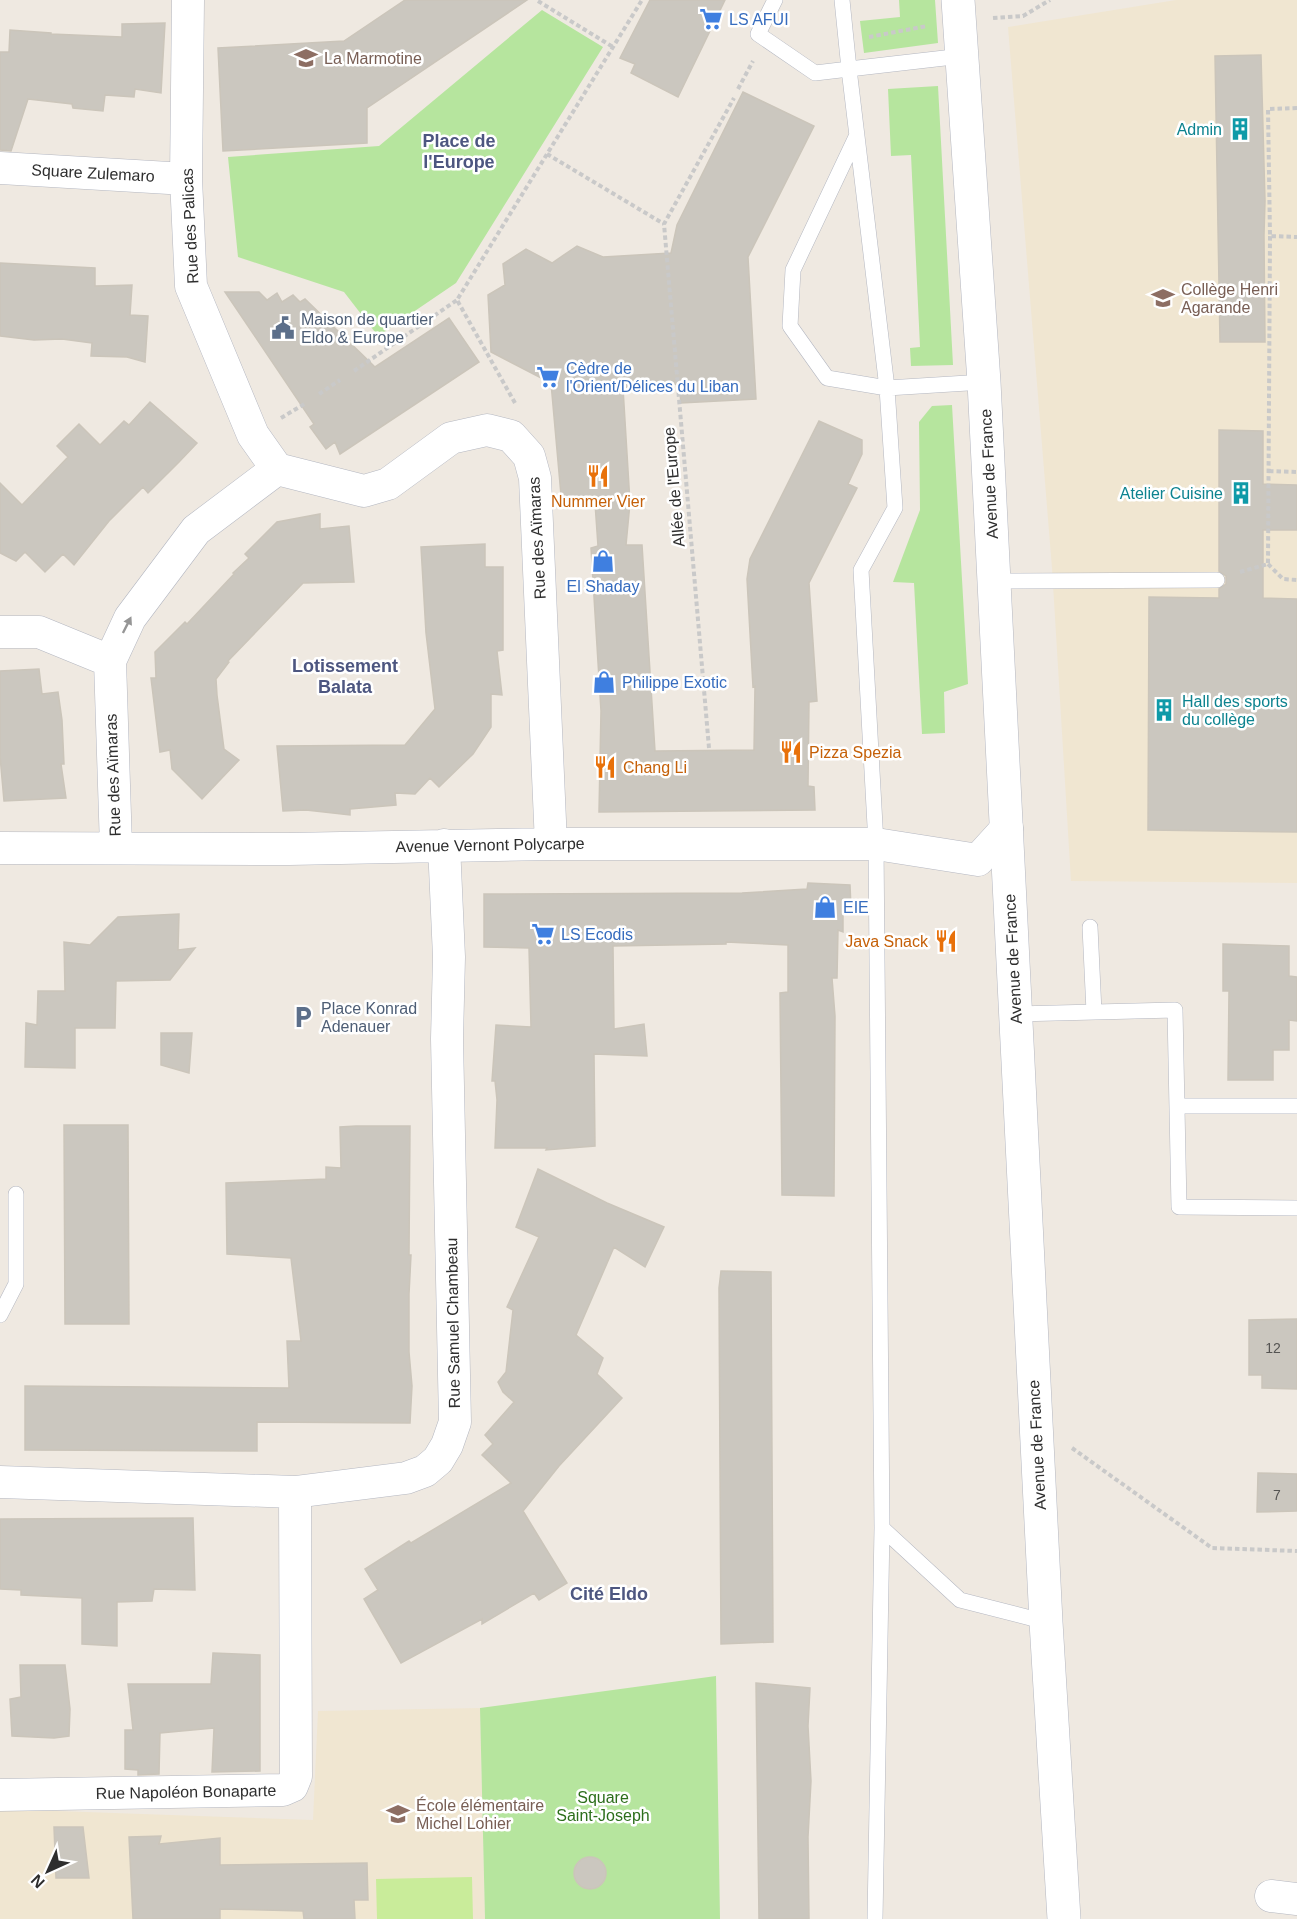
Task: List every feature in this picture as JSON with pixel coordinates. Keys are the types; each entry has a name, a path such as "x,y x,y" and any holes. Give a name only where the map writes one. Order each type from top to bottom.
{"main road":[{"name":"Avenue de France","path":"959,10 984,382 1046,1622 1064,1919"}],"street":[{"name":"Rue des Palicas","path":"189,0 186,179 191,286 253,435 277,469"},
{"name":"Square Zulemaro","path":"0,168 186,179"},
{"name":"Rue des Aïmaras","path":"116,847 110,661 129,618 196,530 277,469 364,491 388,484 451,438 487,430 511,436 529,456 535,478 551,844"},
{"path":"0,632 39,632 110,661"},
{"path":"1007,828 978,860 1010,886"},
{"name":"Avenue Vernont Polycarpe","path":"0,848 289,849 551,844 876,844 978,860"},
{"name":"Rue Samuel Chambeau","path":"0,1482 295,1492 406,1478 425,1470 438,1460 447,1445 455,1422 447,1039 449,957 444,845"},
{"name":"Rue Napoléon Bonaparte","path":"0,1795 283,1790 292,1786 296,1776 295,1492"}],"lane":[{"path":"775,0 758,34 815,74 962,56"},
{"path":"843,0 856,137 887,388 895,508 861,570 876,844 882,1528 875,1919"},
{"path":"856,137 793,270 790,326 827,378 887,388 984,382"},
{"path":"994,581 1217,580"},
{"path":"1090,927 1094,1012"},
{"path":"1016,1014 1175,1010 1179,1207 1297,1209"},
{"path":"1178,1106 1297,1106"},
{"path":"0,1314 16,1284 16,1194"},
{"path":"882,1528 960,1599 1046,1622"}],"path":[{"path":"354,371 457,300 642,0"},
{"path":"959,10 1023,16 1050,0"},
{"path":"538,1 613,47"},
{"path":"547,154 664,224 734,98"},
{"path":"1297,108 1268,109 1270,236 1268,564 1283,579 1297,580"},
{"name":"Allée de l'Europe","path":"664,224 709,748"},
{"path":"1270,236 1297,237"},
{"path":"457,300 518,410"},
{"path":"319,394 340,380"},
{"path":"1269,471 1297,472"},
{"path":"1217,580 1268,564"},
{"path":"1036,1423 1212,1548 1297,1551"}],"shaded area":[{"name":"Collège Henri Agarande","path":"1176,0 1297,0 1297,883 1071,881 1052,568 1008,27"},
{"name":"École élémentaire Michel Lohier","path":"480,1708 485,1919 0,1919 0,1809 313,1820 318,1711"}],"green space":[{"path":"899,0 935,0 938,43 864,53 860,21 900,17"},
{"path":"542,10 603,47 456,283 378,336 344,292 238,257 228,157 379,146"},
{"path":"938,86 953,365 911,366 910,348 920,347 911,155 891,156 888,89"},
{"path":"952,405 968,684 944,692 945,733 922,734 914,583 893,582 920,510 919,422 932,406"},
{"name":"Square Saint-Joseph","path":"716,1676 720,1919 485,1919 480,1708"},
{"path":"472,1877 473,1919 377,1919 376,1879"}],"building":[{"path":"405,0 527,0 367,108 367,143 223,151 218,48 344,41"},
{"path":"650,0 725,0 678,97 631,73 635,64 620,58"},
{"path":"165,23 161,93 135,89 134,97 105,95 103,111 73,108 72,104 28,99 11,151 0,150 0,52 9,52 10,30 122,37 122,24"},
{"path":"1261,55 1265,201 1265,342 1220,342 1215,56"},
{"path":"743,92 814,126 748,257 756,399 681,403 679,384 623,388 630,503 626,545 642,545 655,751 754,750 755,686 753,687 747,579 750,559 819,421 862,440 862,454 848,484 857,488 809,583 817,701 809,702 808,786 814,787 815,810 599,812 601,711 591,548 598,546 595,503 561,495 551,383 491,352 488,295 505,285 503,264 526,249 552,263 577,246 603,257 671,253 677,225"},
{"path":"0,263 95,268 95,286 132,285 130,315 148,316 145,362 127,357 91,356 92,343 0,336"},
{"path":"225,292 259,292 267,300 277,293 282,302 293,295 300,302 305,299 375,367 449,318 479,362 340,454 335,442 326,449 310,427 314,424"},
{"path":"150,402 197,443 179,462 148,493 143,487 109,521 74,565 63,554 45,572 25,552 16,561 0,553 0,483 22,505 68,457 57,446 79,424 100,445 124,421 129,425"},
{"path":"1219,430 1263,431 1263,484 1297,485 1297,530 1263,530 1263,598 1297,599 1297,832 1148,830 1149,597 1219,598 1219,589 1226,584 1226,576 1219,571"},
{"path":"320,514 320,529 349,526 354,582 303,583 228,661 216,679 217,695 224,749 239,760 202,799 172,769 170,750 160,752 151,678 156,678 155,652 185,622 187,624 234,574 249,558 245,554 277,522"},
{"path":"485,544 485,567 503,567 503,650 497,651 502,695 491,694 491,727 473,754 439,787 430,778 415,794 395,793 396,805 350,809 350,815 306,810 283,811 277,746 405,745 435,709 426,633 421,547"},
{"path":"39,669 42,694 58,692 64,764 61,764 66,798 4,801 0,756 0,671"},
{"path":"808,883 850,885 851,908 843,910 843,932 838,930 837,978 832,978 835,1016 834,1196 782,1195 780,993 788,992 788,945 726,942 726,944 613,946 614,1029 644,1024 647,1056 594,1054 595,1146 546,1150 547,1148 495,1148 497,1100 495,1081 492,1081 496,1025 531,1027 529,948 484,947 484,894 742,893 807,889"},
{"path":"179,914 178,950 195,948 170,980 116,981 115,1028 75,1028 75,1068 25,1067 26,1023 37,1025 38,991 65,991 64,942 90,945 118,917"},
{"path":"1223,944 1289,946 1289,976 1297,977 1297,1021 1289,1020 1289,1050 1273,1050 1273,1080 1228,1080 1229,991 1223,991"},
{"path":"161,1033 192,1033 189,1073 161,1065"},
{"path":"64,1125 128,1125 129,1324 65,1324"},
{"path":"410,1126 409,1352 412,1386 410,1423 257,1422 257,1451 25,1450 25,1386 289,1388 287,1341 301,1341 291,1258 227,1254 226,1183 326,1179 326,1167 341,1168 340,1127"},
{"path":"538,1169 607,1203 664,1227 645,1267 614,1247 576,1335 603,1358 597,1374 622,1398 559,1466 523,1511 567,1583 539,1600 534,1593 482,1624 482,1619 401,1663 364,1599 378,1590 365,1569 511,1483 482,1455 493,1444 485,1435 514,1402 503,1392 498,1382 506,1372 513,1310 507,1307 539,1237 516,1227"},
{"path":"721,1271 771,1272 773,1642 721,1644 719,1288"},
{"path":"1297,1319 1297,1389 1262,1388 1262,1375 1249,1375 1249,1320"},
{"path":"1258,1473 1297,1474 1297,1511 1257,1512"},
{"path":"193,1518 195,1590 154,1589 152,1601 117,1602 117,1646 82,1644 82,1598 21,1595 21,1590 0,1589 0,1519"},
{"path":"213,1653 260,1655 260,1771 212,1772 214,1728 160,1733 159,1774 138,1775 138,1770 125,1769 125,1730 133,1730 128,1684 211,1684"},
{"path":"20,1665 65,1665 70,1709 69,1736 54,1738 12,1736 10,1699 21,1697"},
{"path":"756,1683 810,1688 808,1726 811,1781 808,1837 809,1919 759,1919"},
{"path":"54,1827 83,1827 89,1878 56,1878"},
{"path":"161,1836 159,1844 220,1838 220,1865 367,1863 368,1900 354,1900 355,1919 304,1919 303,1911 220,1909 220,1919 133,1919 129,1837"},
{"path":"590,1857 601,1862 606,1873 601,1884 590,1889 579,1884 574,1873 579,1862"}],"place":[{"name":"LS AFUI","path":"711,19"},
{"name":"La Marmotine","path":"306,58"},
{"name":"Admin","path":"1240,129"},
{"name":"Collège Henri Agarande","path":"1163,298"},
{"name":"Maison de quartier Eldo & Europe","path":"283,328"},
{"name":"Cèdre de l'Orient/Délices du Liban","path":"548,377"},
{"name":"Nummer Vier","path":"598,476"},
{"name":"Atelier Cuisine","path":"1241,493"},
{"name":"El Shaday","path":"603,561"},
{"name":"Philippe Exotic","path":"604,682"},
{"name":"Hall des sports du collège","path":"1164,710"},
{"name":"Pizza Spezia","path":"791,752"},
{"name":"Chang Li","path":"605,767"},
{"name":"EIE","path":"825,907"},
{"name":"LS Ecodis","path":"543,934"},
{"name":"Java Snack","path":"946,941"},
{"name":"Place Konrad Adenauer","path":"303,1017"},
{"name":"École élémentaire Michel Lohier","path":"398,1814"}],"district":[{"name":"Place de l'Europe","path":"459,151"},
{"name":"Lotissement Balata","path":"345,676"},
{"name":"Cité Eldo","path":"609,1594"}]}
